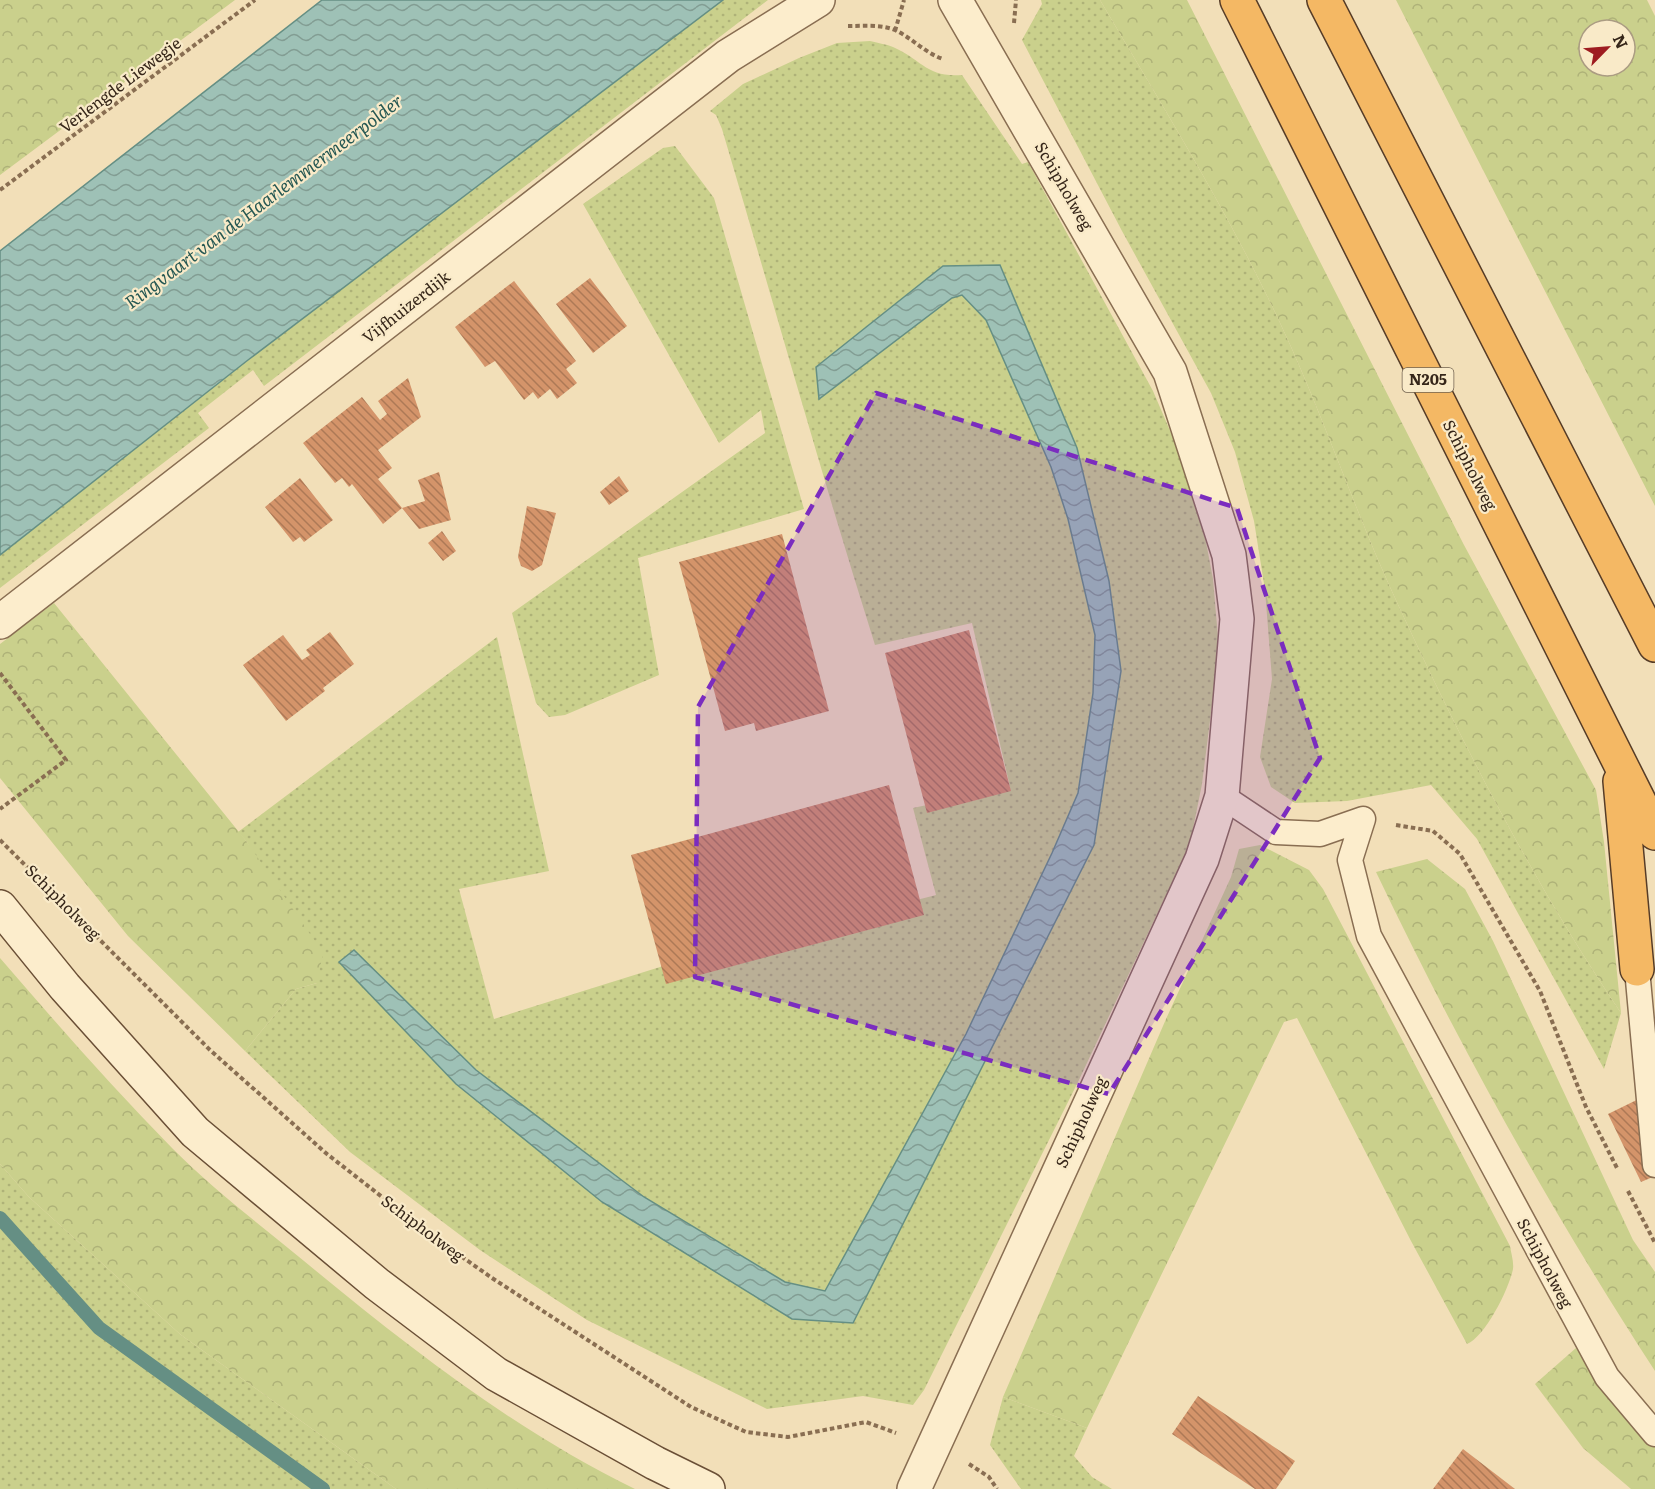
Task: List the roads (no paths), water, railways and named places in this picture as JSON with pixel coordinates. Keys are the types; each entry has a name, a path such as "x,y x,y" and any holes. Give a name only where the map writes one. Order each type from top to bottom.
{"highway":[{"name":"Schipholweg","path":"1237,0 1655,833"},
{"path":"1324,0 1655,645"},
{"path":"1618,761 1637,969"}],"street":[{"name":"Vijfhuizerdijk","path":"0,622 728,56 818,0"},
{"name":"Schipholweg","path":"914,1489 1202,858 1222,796 1237,619 1229,555 1170,372 985,48 955,0"},
{"path":"0,907 65,987 195,1132 377,1284 496,1374 655,1463 708,1489"}],"lane":[{"name":"Schipholweg","path":"1222,796 1276,832 1320,834 1363,819 1350,861 1369,936 1607,1377 1655,1434"},
{"path":"1637,969 1655,1165"}],"water":[{"name":"Ringvaart van de Haarlemmermeerpolder","path":"322,0 723,0 248,360 0,555 0,251"},
{"path":"1000,265 1077,448 1109,581 1121,671 1094,845 853,1323 792,1319 602,1202 456,1084 339,962 354,950 476,1070 644,1197 785,1282 825,1291 966,1034 1078,793 1093,693 1095,635 1068,519 1051,467 986,320 962,295 952,298 819,399 816,367 943,266"}],"waterway":[{"path":"0,1218 99,1328 323,1489"}]}
